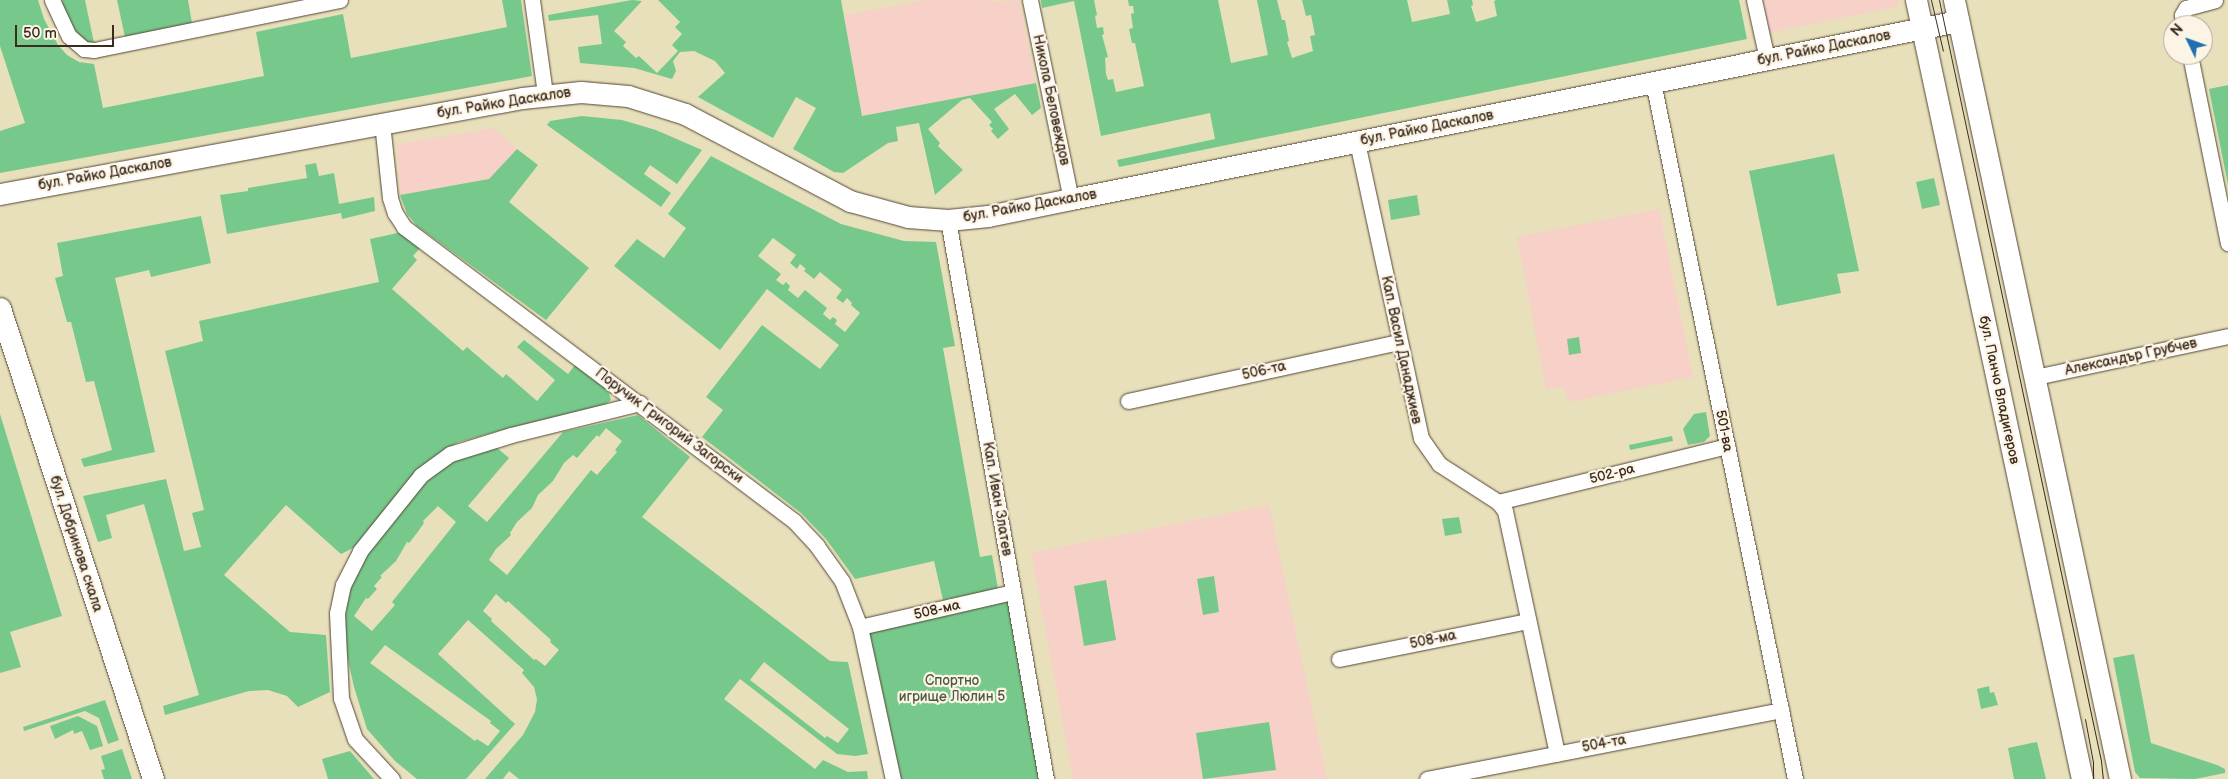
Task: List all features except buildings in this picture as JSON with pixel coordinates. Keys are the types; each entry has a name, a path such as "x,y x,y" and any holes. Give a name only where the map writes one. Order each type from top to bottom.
{"main road":[{"name":"бул. Панчо Владигеров","path":"1916,0 2082,779"},
{"name":"бул. Райко Даскалов","path":"0,194 545,94 605,92 663,106 685,114 850,201 908,217 948,220 988,216 1072,200 1922,28 1956,10"},
{"path":"1956,10 2120,779"},
{"name":"бул. Добринова скала","path":"2,321 153,779"}],"street":[{"path":"52,0 69,36 84,49 94,50 340,0"},
{"path":"532,0 545,94"},
{"name":"Никола Беловеждов","path":"1030,0 1072,200"},
{"path":"1754,0 1767,60"},
{"path":"2185,15 2190,5 2215,0"},
{"path":"2192,65 2228,243"},
{"name":"501-ва","path":"1653,82 1795,779"},
{"name":"Поручик Григорий Загорски","path":"382,124 390,198 395,213 404,227 640,403 794,521 817,546 842,581 860,627 893,779"},
{"name":"Кап. Васил Данаджиев","path":"1357,142 1421,438 1439,464 1498,502"},
{"name":"Кап. Иван Златев","path":"948,220 1046,779"},
{"name":"Александър Грубчев","path":"2035,377 2228,336"},
{"name":"506-та","path":"1128,402 1399,342"},
{"path":"392,779 355,739 341,698 337,613 345,579 360,551 421,475 450,454 511,435 640,403"},
{"name":"502-ра","path":"1498,502 1727,446"},
{"path":"1498,502 1505,511 1557,754"},
{"name":"508-ма","path":"860,627 1013,592"},
{"name":"508-ма","path":"1339,659 1528,621"},
{"name":"504-та","path":"1427,779 1780,710"}],"shaded area":[{"path":"926,0 990,0 991,2 1019,0 1036,83 862,116 844,15"},
{"path":"1763,0 1898,0 1899,6 1770,33"},
{"path":"494,128 517,149 489,179 400,195 397,144"},
{"path":"1659,209 1693,377 1568,402 1564,387 1546,390 1517,237"},
{"path":"1269,505 1327,779 1073,779 1031,553"}],"green space":[{"path":"0,0 38,0 44,19 58,45 67,55 79,62 94,64 103,108 264,76 256,32 343,14 351,58 507,27 502,0 521,0 532,76 0,173 0,131 25,123 0,46"},
{"path":"62,0 85,0 94,43 85,43 67,26"},
{"path":"117,0 188,0 192,23 125,37"},
{"path":"632,0 642,1 614,31 626,42 623,46 636,58 639,56 657,73 678,51 672,45 682,34 675,27 680,22 658,0 841,0 862,116 1036,83 1041,108 1032,115 1015,94 994,109 1009,129 998,139 991,131 993,129 989,125 992,122 970,98 962,100 928,129 940,143 938,146 963,170 935,195 919,123 896,127 898,141 888,143 843,173 834,172 793,149 816,108 796,97 773,138 698,97 725,73 715,61 694,51 680,52 673,61 676,71 672,79 634,68 580,63 578,47 602,44 598,15 549,21 548,15"},
{"path":"1041,0 1094,0 1097,28 1103,27 1104,34 1102,35 1108,57 1105,58 1106,74 1108,80 1113,79 1116,92 1144,86 1135,43 1132,43 1129,29 1133,28 1131,14 1134,13 1133,6 1129,6 1128,0 1218,0 1231,63 1268,55 1257,0 1277,0 1282,20 1285,20 1289,41 1287,42 1292,58 1313,51 1310,36 1315,35 1311,15 1306,16 1302,0 1407,0 1412,22 1450,14 1447,0 1472,0 1473,5 1471,6 1476,22 1497,16 1494,1 1497,0 1739,0 1747,39 1119,167 1117,160 1215,139 1210,113 1101,136 1074,1 1042,8"},
{"path":"2228,85 2228,185 2209,89"},
{"path":"582,116 622,120 656,130 702,150 677,184 650,165 644,174 671,193 661,207 547,125 550,121"},
{"path":"517,149 538,165 509,202 589,268 546,320 417,226 407,214 400,195 489,179"},
{"path":"1834,154 1859,271 1837,274 1841,293 1777,306 1749,171"},
{"path":"711,156 841,224 904,241 936,242 955,346 943,348 980,557 992,555 998,589 943,600 934,561 855,579 826,539 801,513 702,437 723,410 706,397 762,325 820,369 839,345 767,289 720,350 614,266 637,239 664,258 686,228 668,214","holes":["773,238 796,255 790,263 797,269 800,264 806,269 804,271 814,279 820,272 842,290 836,298 843,303 847,298 852,303 851,305 860,313 845,332 835,324 837,320 833,317 830,320 823,314 827,308 805,290 798,298 788,290 790,286 786,282 783,285 776,280 781,274 758,256"]},
{"path":"316,163 319,176 334,173 339,204 374,197 375,211 342,219 341,213 227,234 220,195 248,191 248,188 307,178 305,165"},
{"path":"1934,178 1940,205 1922,209 1916,182"},
{"path":"1417,195 1420,215 1391,220 1388,200"},
{"path":"201,216 211,263 151,277 149,270 115,278 155,452 84,467 81,459 112,450 94,381 86,382 71,322 67,322 55,278 63,276 57,243"},
{"path":"402,232 421,247 413,256 417,260 392,289 463,351 467,347 503,378 506,374 537,401 555,380 517,347 524,340 568,374 575,365 608,390 611,400 605,405 509,428 459,442 447,448 416,471 355,547 341,554 286,505 224,575 290,632 326,635 330,692 298,707 287,696 268,690 249,691 165,715 163,706 199,695 144,504 106,515 112,538 98,542 83,496 166,479 184,551 201,547 192,513 204,510 165,351 203,341 199,321 379,282 370,239"},
{"path":"1579,337 1581,353 1569,355 1567,339"},
{"path":"1706,412 1710,436 1704,442 1688,445 1683,429 1694,414"},
{"path":"0,414 62,616 10,632 21,667 0,673"},
{"path":"638,415 690,457 642,517 830,661 848,662 868,754 855,756 837,754 740,679 724,699 815,769 823,760 848,772 867,771 868,779 519,779 509,771 503,779 485,779 523,735 535,712 537,699 534,687 522,673 524,670 468,620 438,654 515,724 466,779 417,779 395,761 367,729 354,687 346,651 345,628 350,587 367,555 419,489 435,474 454,461 496,447 509,458 468,506 487,522 563,432","holes":["606,428 622,441 615,450 617,452 597,475 591,470 507,575 489,560 496,549 511,535 510,533 517,522 532,508 538,495 553,481 564,463 573,455 577,458 597,435 599,437","438,506 456,522 392,602 395,605 372,631 354,616 366,598 368,599 377,589 374,586 382,577 380,576 396,561 407,542 409,543 424,523 423,521","496,594 506,603 508,601 551,640 550,642 559,650 545,666 536,659 534,660 491,621 492,619 483,611","385,645 491,721 490,723 500,731 488,746 477,739 475,741 370,663","764,662 849,729 838,743 827,736 825,738 750,680"]},
{"path":"1672,436 1673,441 1630,450 1629,445"},
{"path":"1459,517 1462,533 1445,536 1442,519"},
{"path":"1214,576 1219,612 1203,615 1197,579"},
{"path":"1106,580 1116,640 1084,646 1074,586"},
{"name":"Спортно игрище Люлин 5","path":"1013,592 1046,779 893,779 860,627"},
{"path":"2134,654 2151,743 2217,765 2225,769 2225,773 2195,779 2140,778 2135,772 2113,658"},
{"path":"1989,686 1990,693 1994,692 1998,705 1981,709 1977,689"},
{"path":"105,700 119,740 108,744 99,718 85,711 24,731 23,727"},
{"path":"78,716 97,726 103,746 90,750 82,731 74,734 73,730 55,739 50,726"},
{"path":"1269,722 1276,770 1203,779 1196,733"},
{"path":"2037,742 2046,779 2014,779 2008,748"},
{"path":"122,749 132,779 104,779 101,770 105,769 101,756"},
{"path":"350,751 374,779 328,779 322,759"}],"tram line":[{"path":"1931,0 1943,51"},
{"path":"1939,0 2101,761 2103,779"},
{"path":"2085,719 2093,762 2093,779"}]}
